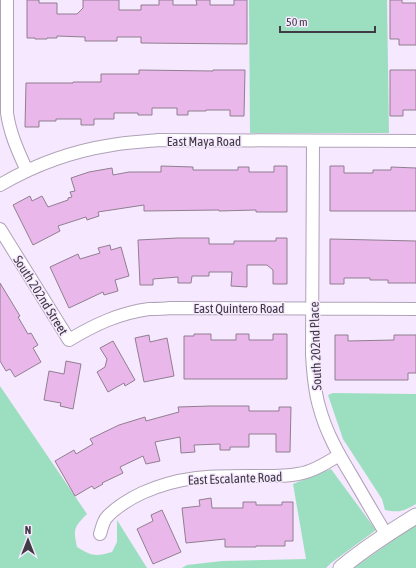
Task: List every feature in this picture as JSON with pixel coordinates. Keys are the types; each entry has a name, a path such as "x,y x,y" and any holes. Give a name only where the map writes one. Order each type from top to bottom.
{"street":[{"path":"7,0 8,124 27,171"},
{"name":"East Maya Road","path":"0,185 27,171 69,155 91,149 136,142 158,140 416,141"},
{"name":"South 202nd Place","path":"313,141 312,354 315,389 324,423 339,455 386,534"},
{"name":"South 202nd Street","path":"0,229 69,340"},
{"name":"East Quintero Road","path":"69,340 103,322 134,312 150,309 416,309"},
{"name":"East Escalante Road","path":"100,534 106,518 126,502 165,484 202,477 279,476 300,474 311,471 339,455"},
{"path":"341,568 386,534 416,516"}],"green space":[{"path":"249,0 387,0 389,133 250,133"},
{"path":"0,386 87,514 77,525 75,536 77,547 94,555 112,552 117,542 117,520 147,568 0,568"},
{"path":"333,393 416,394 416,504 401,511 385,510 382,499 343,439 328,395"},
{"path":"331,469 376,530 326,568 182,568 187,565 222,561 306,559 293,484"},
{"path":"416,524 416,568 354,568"}],"building":[{"path":"27,0 39,0 39,3 57,3 57,14 77,14 83,8 83,0 119,0 119,10 141,10 141,5 159,5 159,0 173,0 173,5 197,5 196,0 210,0 210,5 234,5 234,0 247,0 247,44 141,43 141,37 117,37 117,41 85,41 85,37 57,36 57,38 47,39 27,38"},
{"path":"390,0 402,0 402,3 416,3 416,45 399,45 399,39 390,39"},
{"path":"139,70 245,70 244,116 230,116 230,110 188,111 188,115 177,115 177,108 152,108 152,115 138,115 138,113 114,113 114,119 94,119 94,125 81,125 81,119 56,119 56,121 39,121 39,127 25,127 26,83 101,82 101,74 139,74"},
{"path":"390,70 416,70 416,110 403,110 403,116 390,116"},
{"path":"161,166 193,167 193,170 238,170 238,167 249,167 249,172 274,172 274,166 287,166 287,212 256,212 256,210 144,211 144,205 98,212 99,216 87,220 86,217 58,226 60,231 33,245 13,205 30,196 32,201 42,196 48,207 68,200 68,198 72,197 70,192 75,191 71,178 89,172 112,168 113,175 129,172 161,172"},
{"path":"330,166 344,166 344,173 373,173 373,170 391,170 391,167 416,168 416,211 330,211"},
{"path":"209,238 209,244 234,244 234,241 276,241 276,238 287,238 287,284 273,284 273,270 267,265 247,265 247,287 231,286 232,272 209,272 209,276 192,276 191,283 178,283 178,277 153,279 153,285 140,285 138,240"},
{"path":"330,239 416,241 416,283 388,283 388,280 344,278 344,284 330,284"},
{"path":"110,245 111,250 121,247 129,276 115,280 118,291 104,295 103,292 69,308 50,267 78,254 80,259 100,253 98,248"},
{"path":"0,283 20,316 18,317 28,334 31,333 38,345 33,348 41,362 15,377 10,369 6,371 0,361"},
{"path":"194,334 211,334 211,340 236,340 236,334 249,334 249,340 273,340 273,334 287,334 287,379 184,379 184,336 194,336"},
{"path":"149,335 150,342 167,338 174,376 144,382 135,338"},
{"path":"335,335 348,335 348,341 394,340 394,335 416,335 416,373 408,373 408,380 335,380"},
{"path":"113,341 135,380 125,386 124,383 108,392 97,372 105,367 107,359 100,348"},
{"path":"66,361 81,364 73,409 60,406 61,403 44,400 49,371 64,374"},
{"path":"249,406 249,411 279,411 279,407 291,407 290,452 276,452 276,434 249,434 249,447 230,447 230,450 220,450 220,444 194,445 195,452 181,453 180,437 155,442 160,461 146,464 143,456 120,467 123,473 102,483 103,484 94,489 92,486 75,496 55,461 74,450 76,454 93,444 90,439 119,425 145,417 146,421 179,412 178,407"},
{"path":"211,498 212,508 243,508 243,502 256,502 256,505 282,505 282,502 293,502 293,541 285,541 285,546 256,547 225,547 225,539 186,543 182,508 200,506 199,500"},
{"path":"162,510 181,552 153,564 137,529 153,521 151,515"}]}
